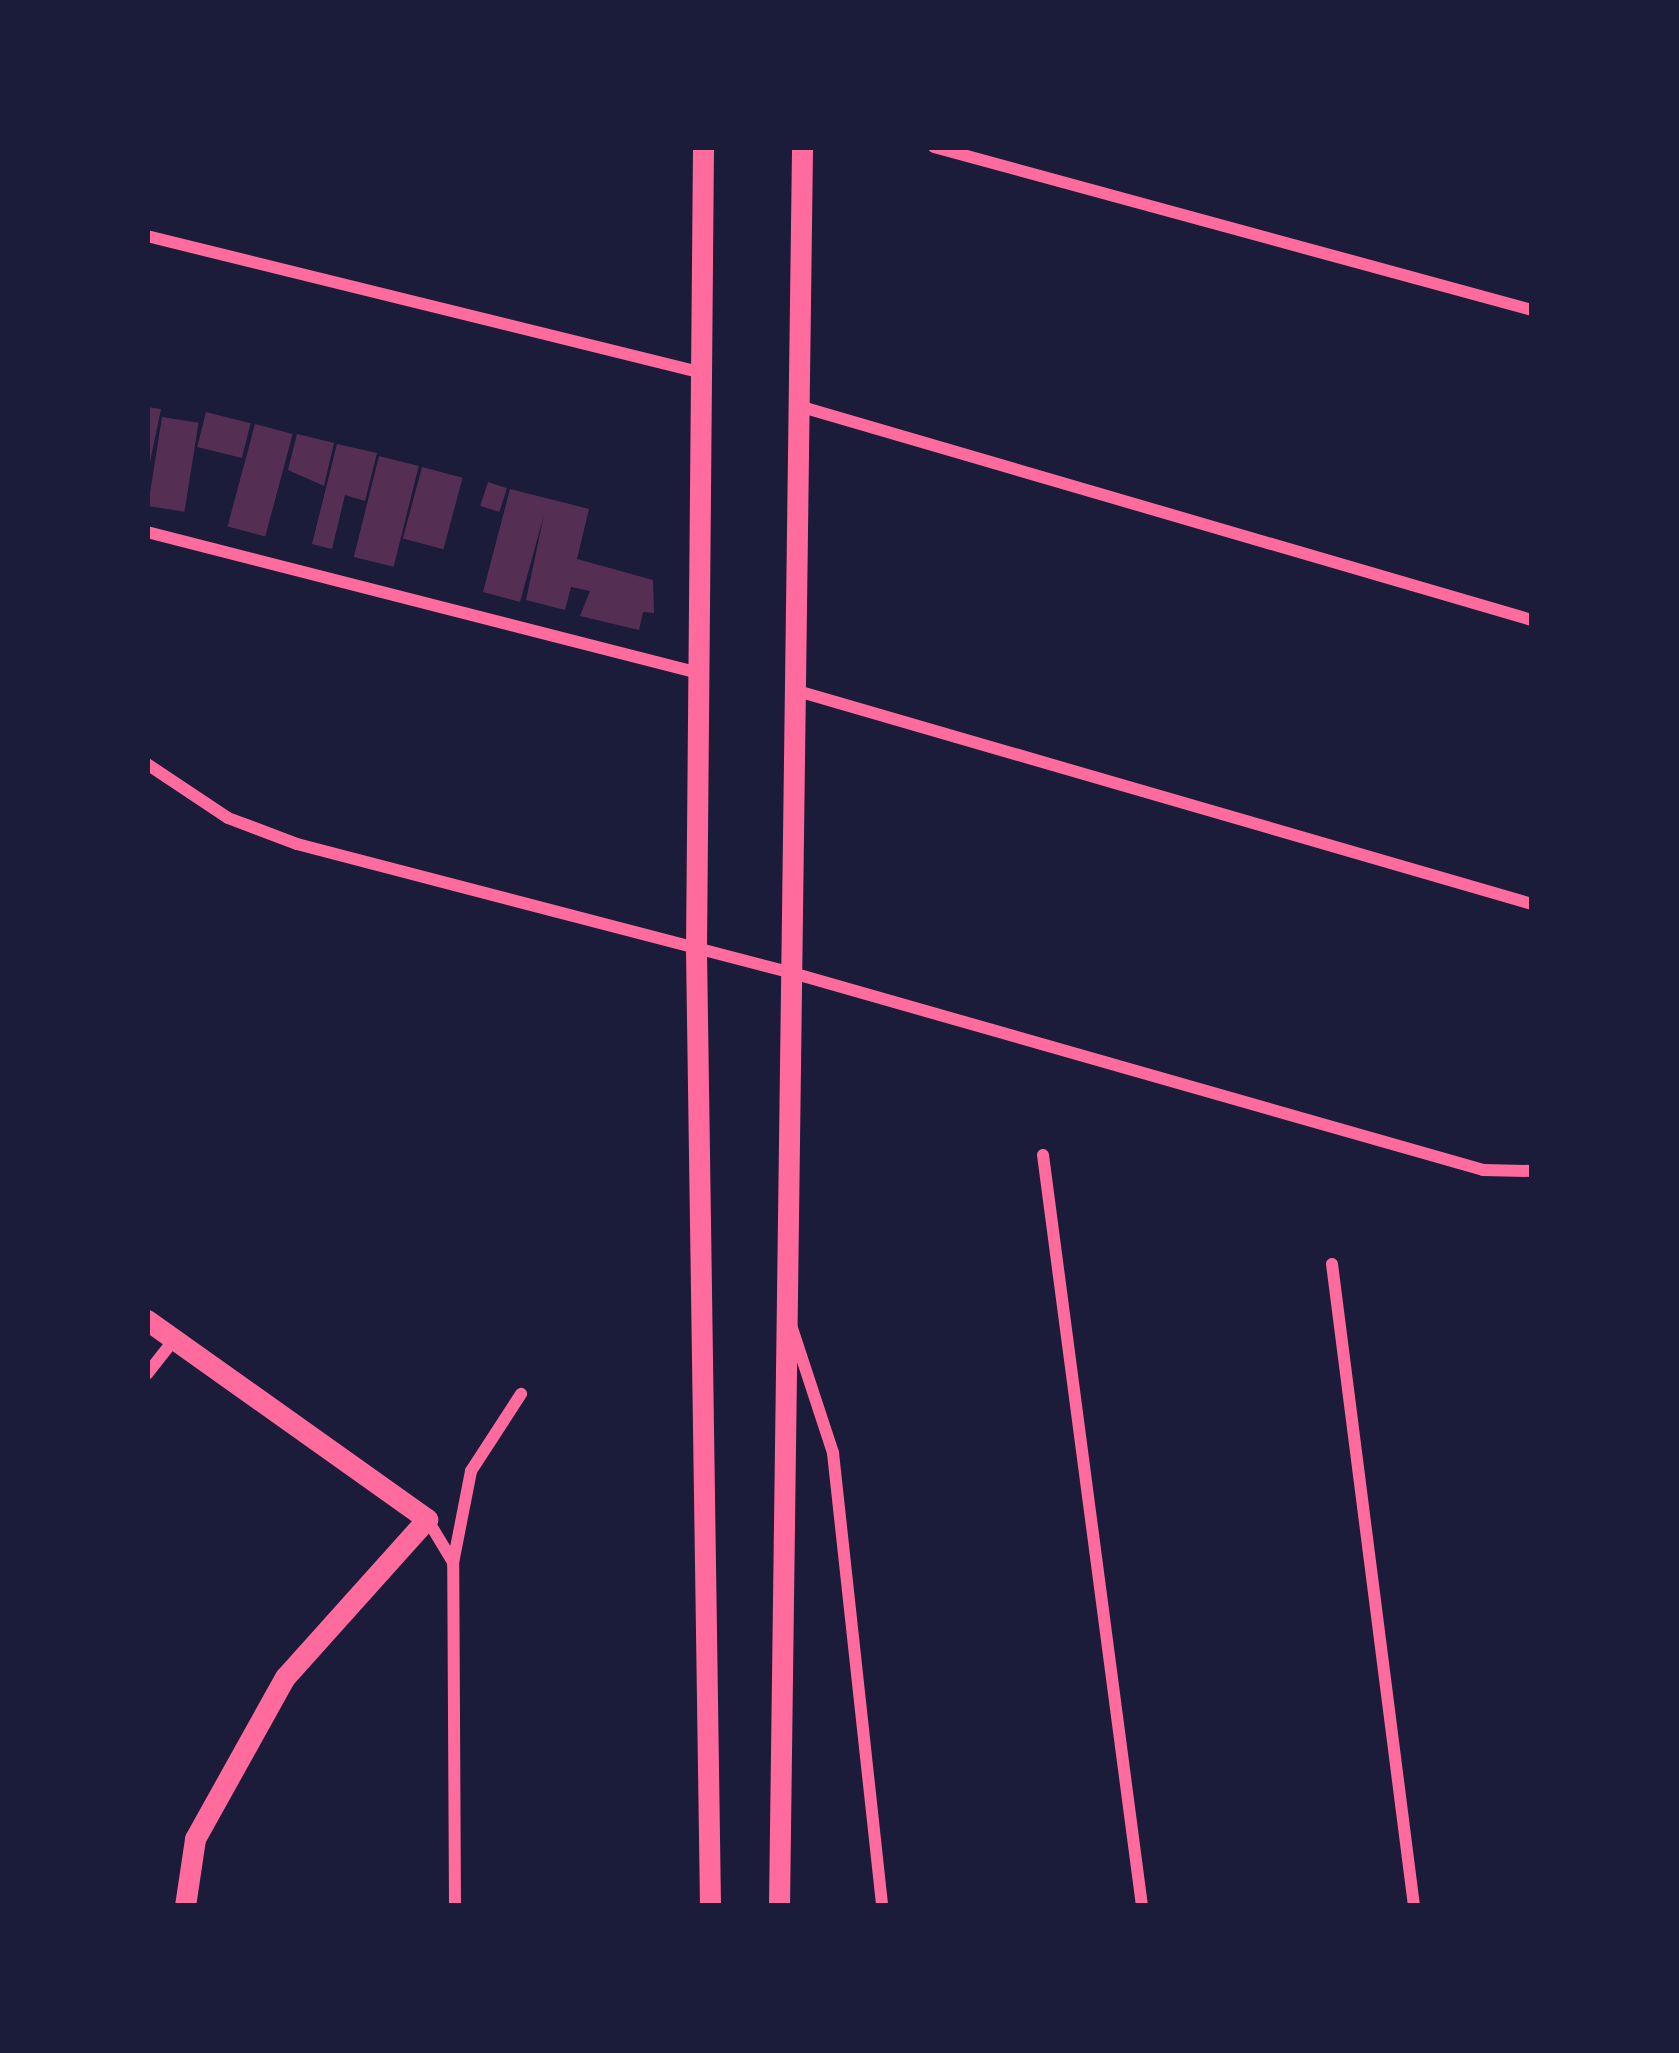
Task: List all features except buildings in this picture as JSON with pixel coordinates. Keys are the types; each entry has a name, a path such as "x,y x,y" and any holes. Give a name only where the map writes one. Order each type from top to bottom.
{"street":[{"path":"703,147 695,950 710,1906"},
{"path":"779,1906 801,692 802,147"},
{"path":"934,147 1532,310"},
{"path":"147,236 703,373"},
{"path":"802,407 1532,620"},
{"path":"147,532 699,673"},
{"path":"801,692 1532,904"},
{"path":"147,764 228,818 297,844 796,974 1483,1170 1532,1171"},
{"path":"1043,1155 1142,1906"},
{"path":"1332,1264 1414,1906"},
{"path":"787,1311 833,1453 883,1906"},
{"path":"147,1320 428,1519 454,1563"},
{"path":"147,1375 173,1341"},
{"path":"455,1906 454,1563 471,1471 521,1394"},
{"path":"185,1906 195,1839 284,1677 428,1519"}]}
